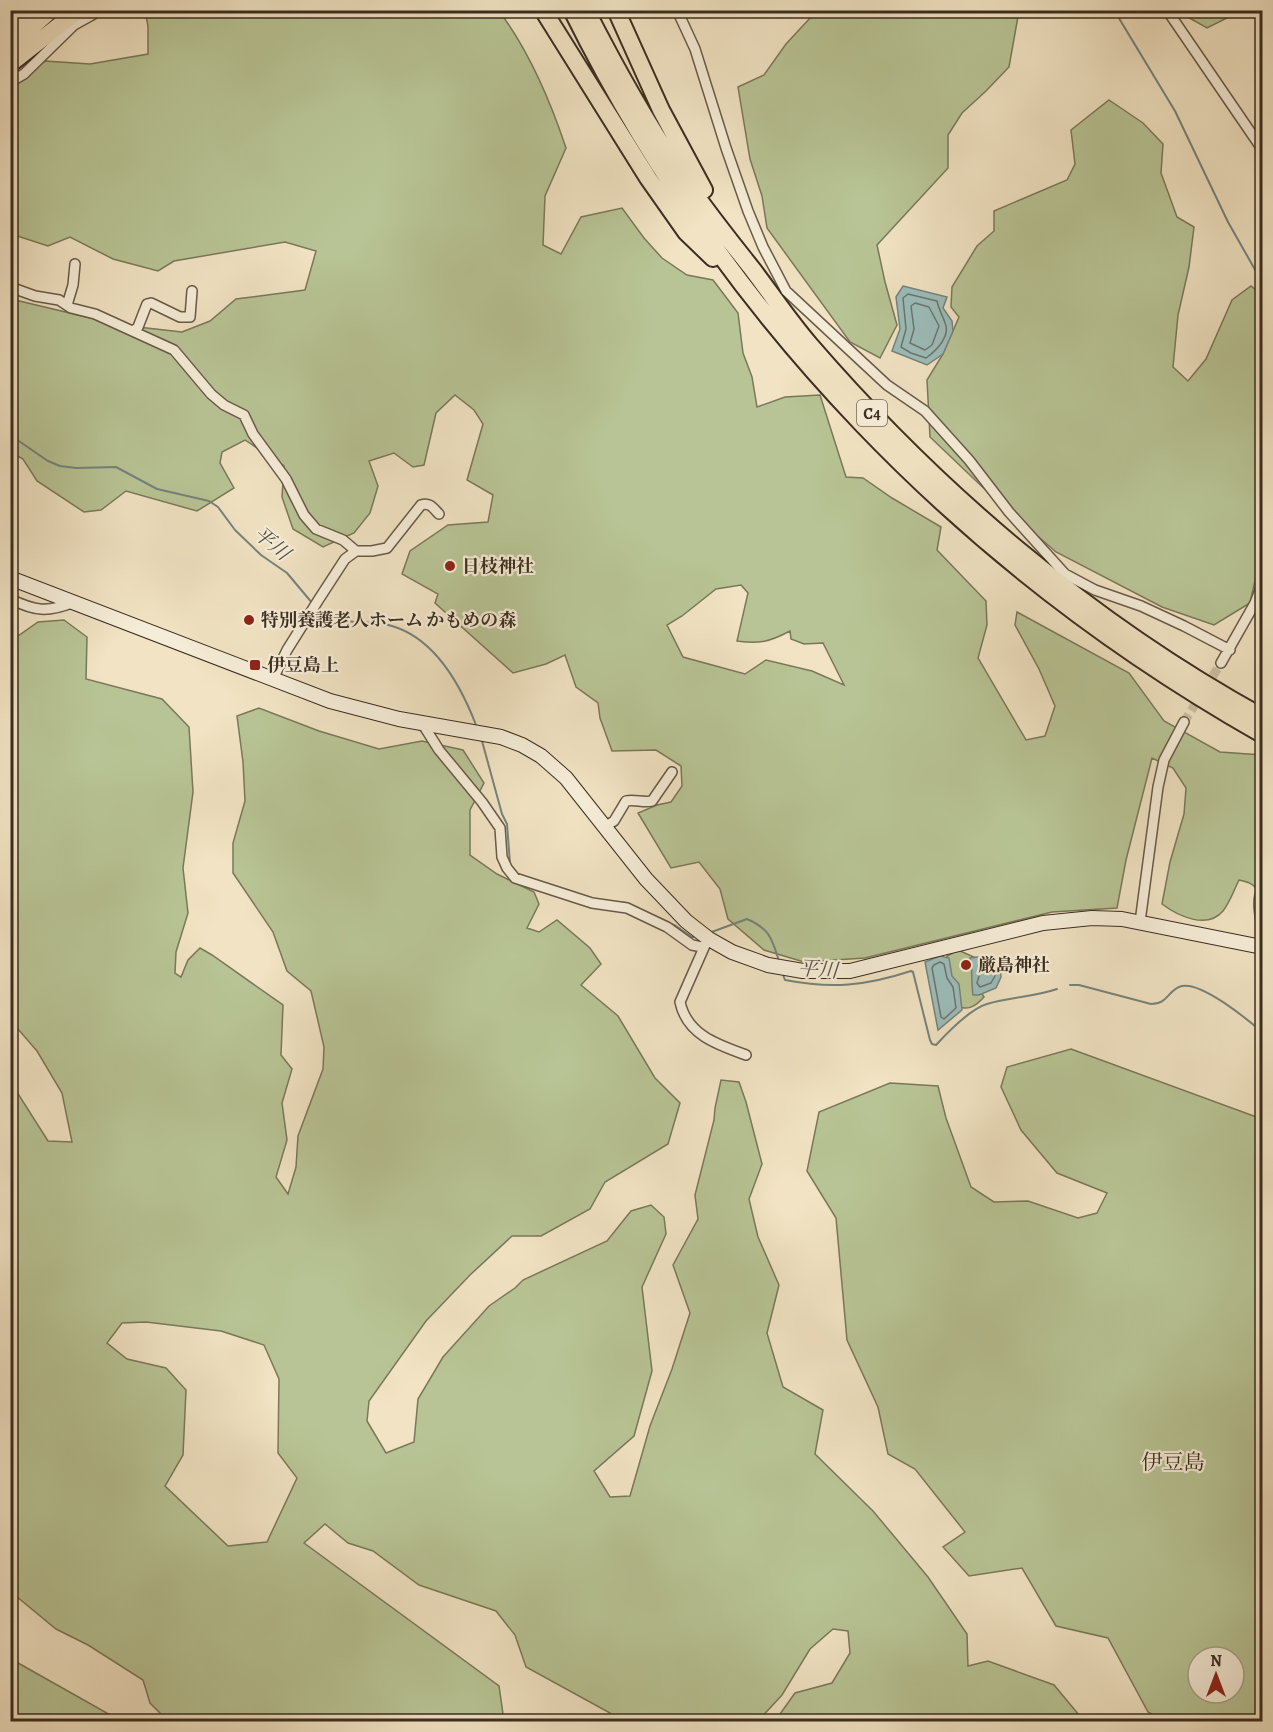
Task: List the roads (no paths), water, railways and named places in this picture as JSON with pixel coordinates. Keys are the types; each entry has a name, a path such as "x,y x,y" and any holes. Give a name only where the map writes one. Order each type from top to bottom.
{"highway":[{"path":"10,29 31,10"},
{"path":"10,46 51,10"},
{"path":"10,64 79,10"},
{"path":"532,10 583,90 687,232 724,269 771,329 798,355"},
{"path":"543,10 648,178"},
{"name":"C4","path":"572,10 615,91 660,168 728,266 798,355 893,457 924,487 1047,592 1144,663 1263,734"},
{"name":"C4","path":"586,10 647,122 678,170 808,343 892,435 987,523 1060,583 1188,672 1263,717"},
{"path":"616,10 661,110 708,199 730,230 737,251"},
{"path":"621,10 628,37"}],"street":[{"path":"10,82 24,74 74,25 101,10"},
{"path":"677,10 695,49 748,211 763,247 786,291 887,385 925,411 969,460 1009,512 1065,574 1095,590 1141,606 1230,650"},
{"path":"1167,10 1263,149"},
{"path":"67,305 73,285 75,264"},
{"path":"10,286 35,296 59,300 71,308 95,314 174,350 211,394 224,405 244,415 253,434 286,479 304,515 316,529 343,540 356,551"},
{"path":"133,332 138,327 147,304 152,303 180,317 190,317 192,291"},
{"path":"273,679 287,650 345,559 356,551 387,548 425,503 439,514"},
{"path":"10,578 349,706 422,723 501,737 532,750 566,777 604,827 675,910 705,939 732,952 781,968 816,972 850,971 1032,926 1069,919 1106,917 1263,946"},
{"path":"1221,663 1263,585"},
{"path":"10,599 38,610 61,608 74,602"},
{"path":"1140,922 1158,788 1164,760 1184,722"},
{"path":"422,723 500,828 502,857 515,878 592,903 627,908 667,927 686,942 705,939"},
{"path":"604,827 614,821 626,801 652,801 672,772"},
{"path":"705,939 680,1002 682,1011 687,1021 713,1043 746,1054"}],"water":[{"path":"903,286 947,297 943,308 952,321 953,331 943,354 927,365 892,351 900,329 896,297"},
{"path":"940,956 949,958 952,976 959,984 962,1010 938,1030 925,962"},
{"path":"986,956 1000,966 1001,977 996,988 973,995 970,958"}],"waterway":[{"path":"1114,10 1175,111 1228,222 1262,282"},
{"name":"平川","path":"10,435 48,461 60,466 116,467 157,489 209,501 218,507 235,530 261,555 287,573 313,604"},
{"name":"平川","path":"317,608 324,614 343,621 392,626 422,641 445,666 463,695 476,725"},
{"name":"平川","path":"482,741 502,814 507,824 510,863"},
{"name":"平川","path":"550,885 576,893"},
{"name":"平川","path":"607,901 627,903 676,926 692,937 698,937"},
{"name":"平川","path":"709,933 747,919 761,927 769,936 779,961"},
{"name":"平川","path":"782,972 785,980 833,985 863,983 911,971 930,1040 936,1045 960,1021 980,1007 1057,989"},
{"name":"平川","path":"1070,985 1079,985 1151,1004 1161,1002 1177,988 1191,986 1212,995 1262,1032"}],"tunnel":[{"path":"1184,722 1221,663"}],"place":[{"name":"日枝神社","path":"450,566"},
{"name":"特別養護老人ホーム かもめの森","path":"249,620"},
{"name":"伊豆島上","path":"255,665"},
{"name":"厳島神社","path":"966,965"}],"district":[{"name":"伊豆島","path":"1173,1462"}]}
